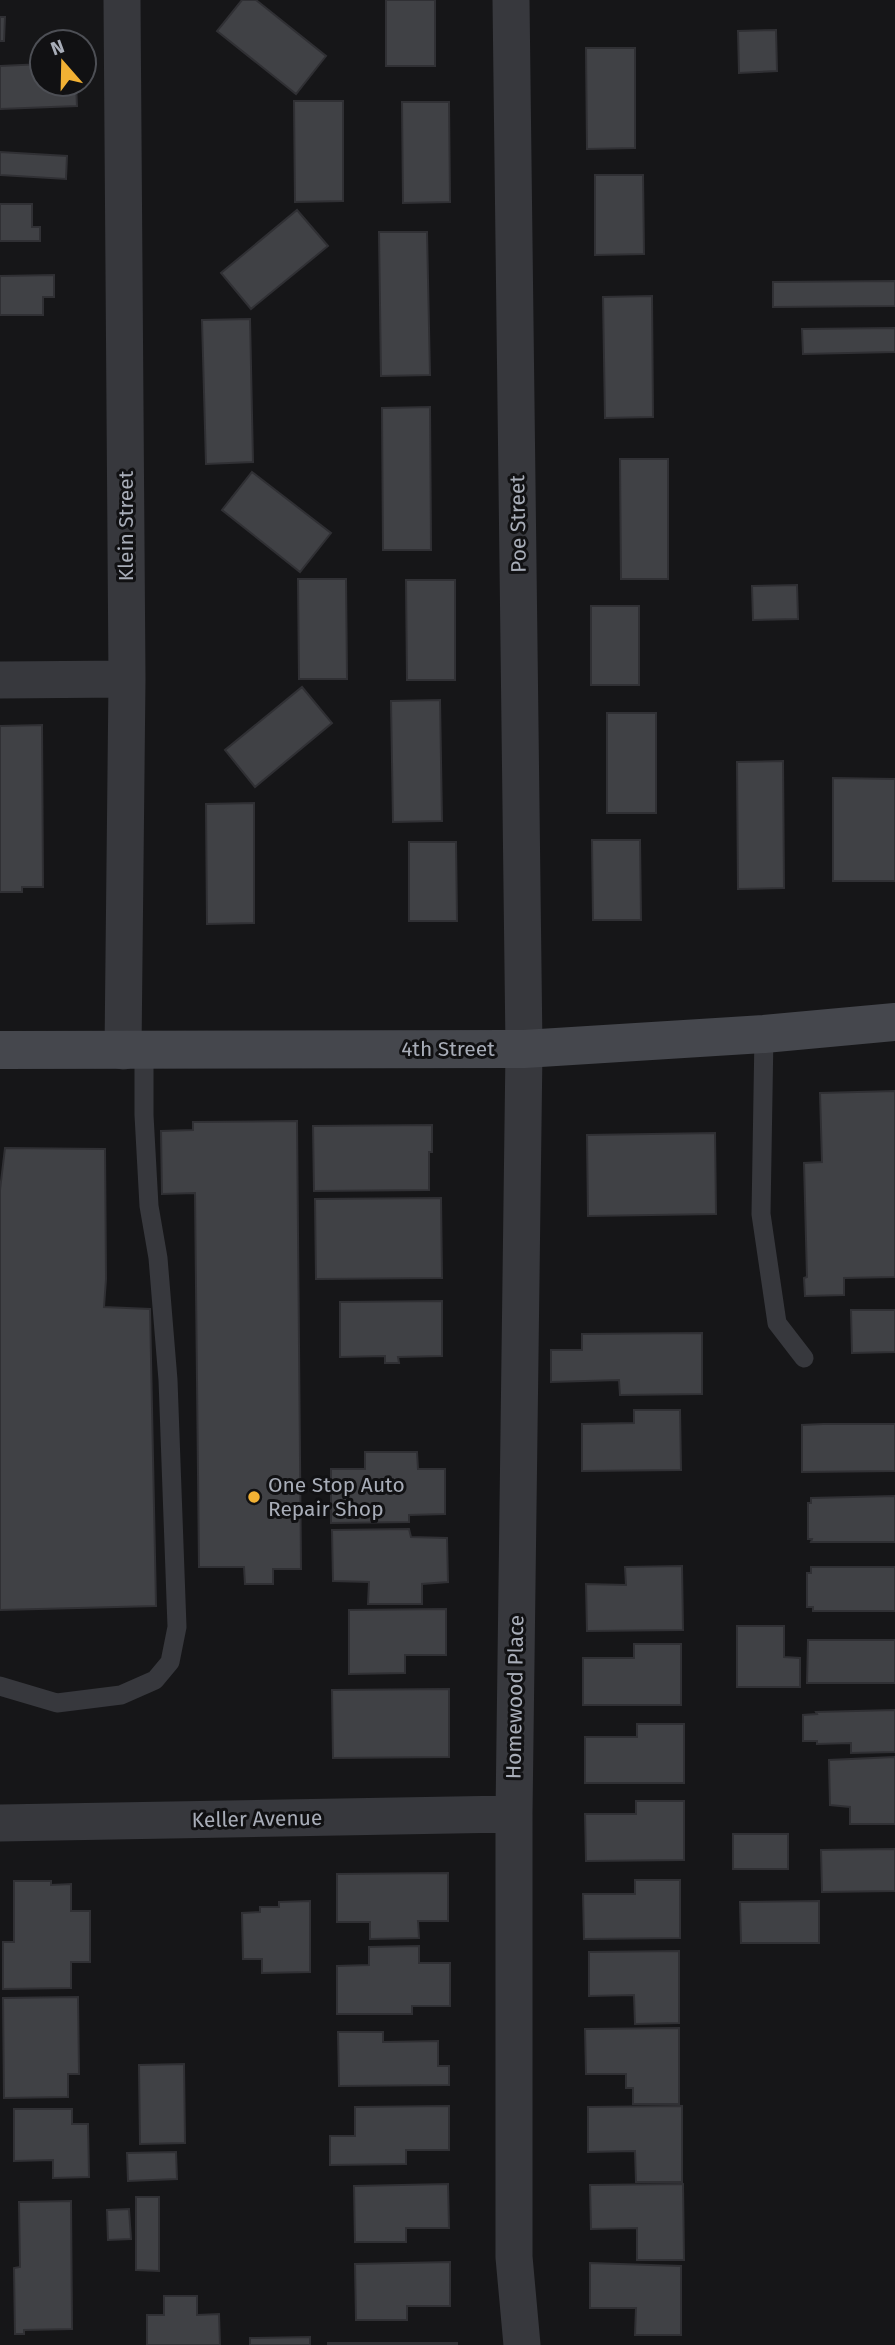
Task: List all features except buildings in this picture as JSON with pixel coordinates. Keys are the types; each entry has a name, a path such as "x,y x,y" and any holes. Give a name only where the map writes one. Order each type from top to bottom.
{"main road":[{"name":"4th Street","path":"0,1050 524,1049 764,1034 895,1022"}],"street":[{"name":"Klein Street","path":"122,0 127,679 134,1051"},
{"name":"Poe Street","path":"511,0 524,1049"},
{"path":"0,680 127,679"},
{"name":"Homewood Place","path":"522,2345 514,2257 514,1814 524,1049"},
{"name":"Keller Avenue","path":"0,1823 514,1814"}],"lane":[{"path":"764,1034 761,1214 777,1323 804,1358"},
{"path":"0,1686 57,1703 121,1695 155,1680 170,1662 177,1628 168,1380 158,1258 149,1206 144,1115 134,1051"}],"place":[{"name":"One Stop Auto Repair Shop","path":"254,1497"}]}
